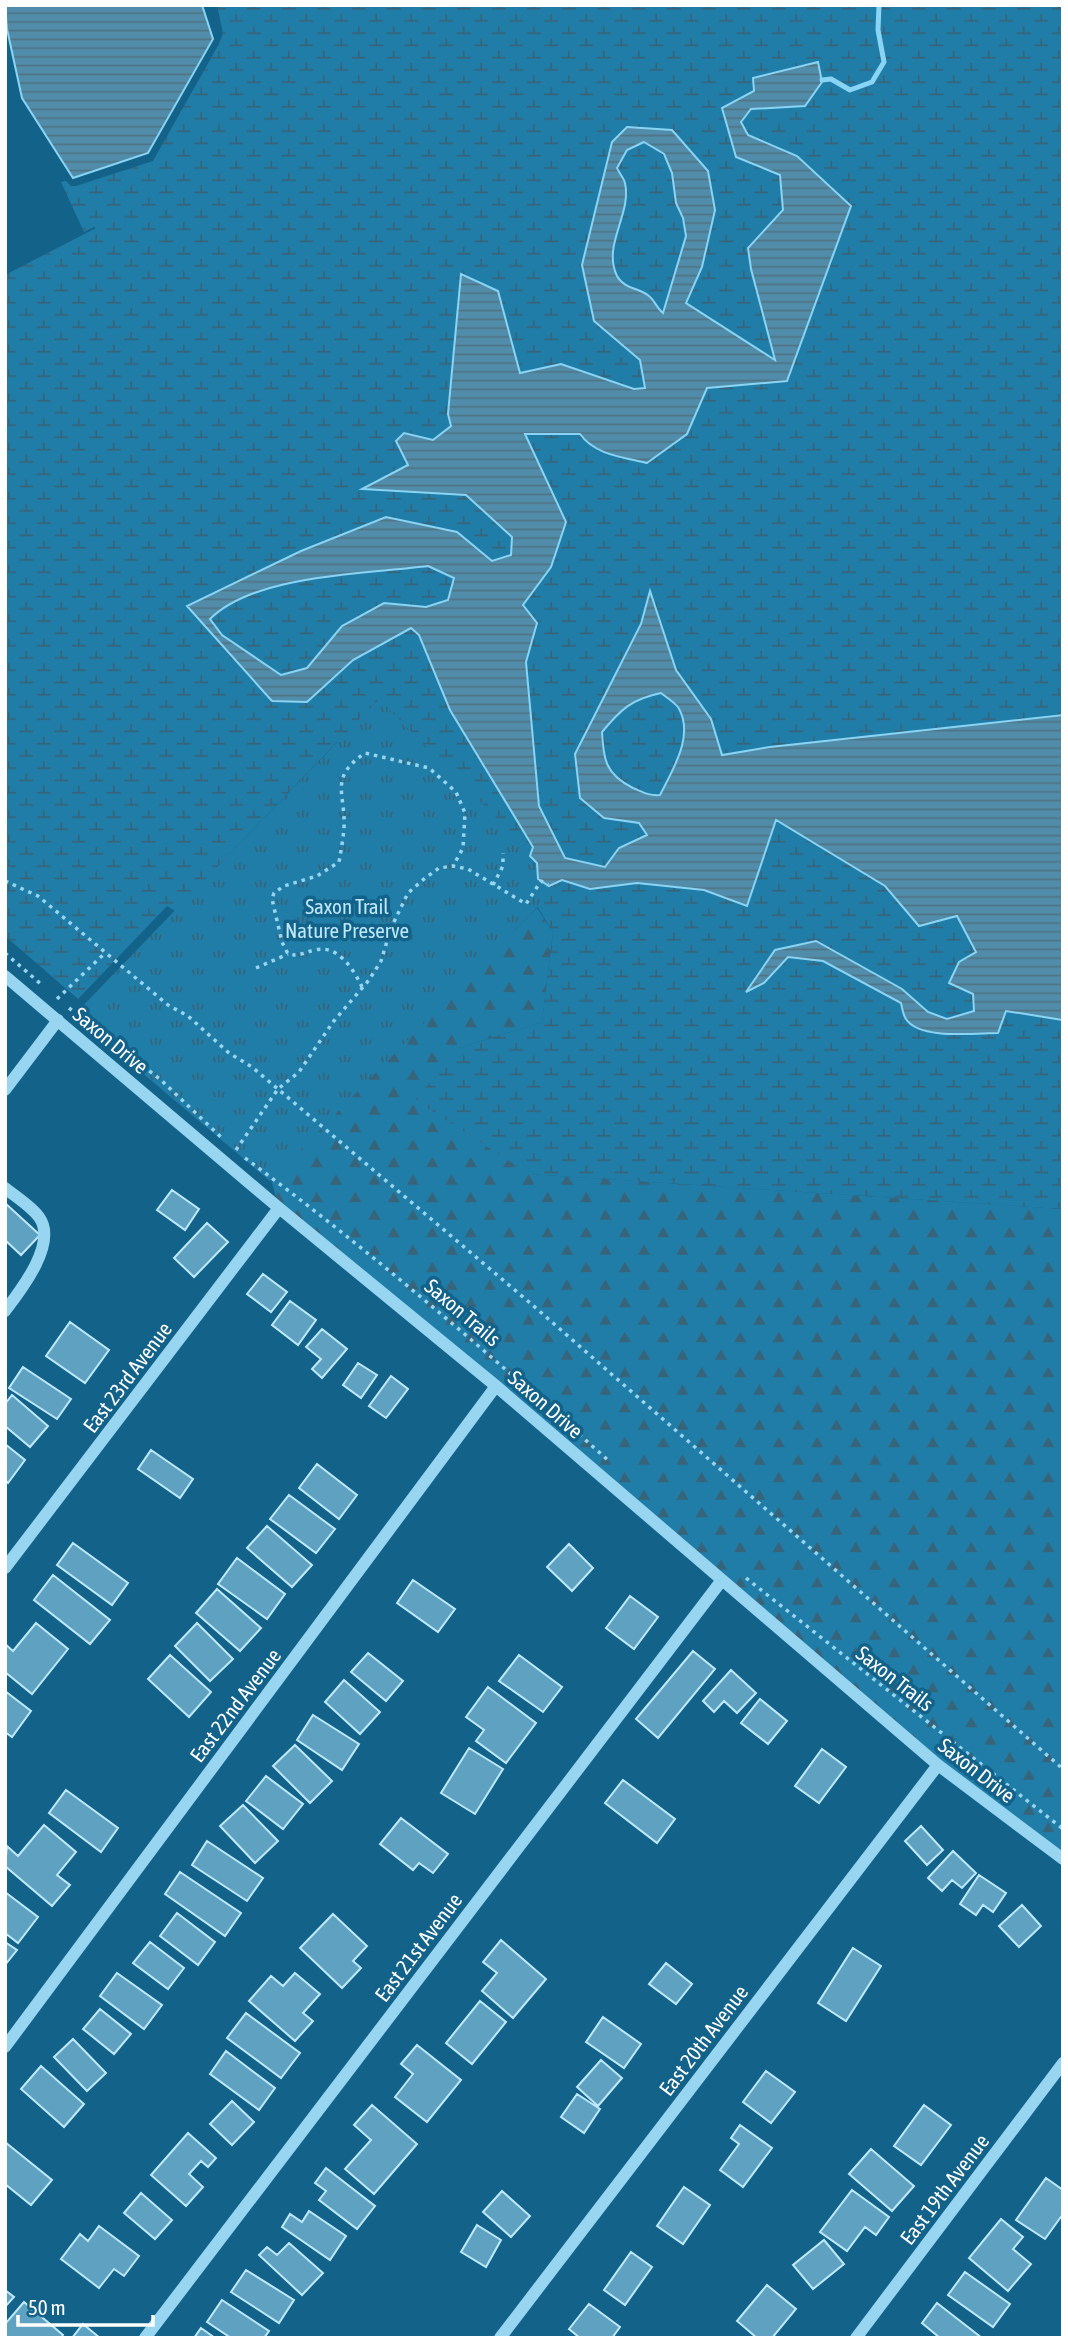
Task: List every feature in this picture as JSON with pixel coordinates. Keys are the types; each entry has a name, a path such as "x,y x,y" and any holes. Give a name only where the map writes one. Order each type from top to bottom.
{"street":[{"name":"Saxon Drive","path":"5,976 279,1208 496,1386 938,1765 1063,1859"},
{"path":"5,1090 58,1020"},
{"path":"5,1188 41,1218 45,1243 25,1284 5,1311"},
{"name":"East 23rd Avenue","path":"5,1569 279,1208"},
{"name":"East 22nd Avenue","path":"5,2047 496,1386"},
{"name":"East 21st Avenue","path":"145,2338 722,1580"},
{"name":"East 20th Avenue","path":"499,2338 938,1765"},
{"name":"East 19th Avenue","path":"856,2338 1063,2063"}],"path":[{"path":"288,954 282,942 272,899 274,893 285,886 317,876 339,862 344,827 340,786 351,763 365,753 429,768 456,792 465,813 463,848 453,866"},
{"path":"494,885 503,866 503,853"},
{"path":"278,1089 299,1072 333,1022 369,980 381,961 391,928 408,893 439,868 453,866 468,869 526,904 541,881 548,885"},
{"path":"5,881 38,896 168,1004 188,1016 229,1054 252,1067 529,1303 1063,1769"},
{"path":"256,968 288,954 304,955 323,949 342,957 351,966 362,986"},
{"path":"5,953 47,990"},
{"path":"105,953 57,999 161,1080 226,1142"},
{"name":"Saxon Trails","path":"278,1089 236,1150 296,1195 488,1352 613,1464"},
{"name":"Saxon Trails","path":"738,1572 1063,1829"}],"green space":[{"path":"217,5 1063,5 1063,715 770,747 722,755 711,719 676,670 650,592 641,624 575,754 604,818 639,823 647,835 619,848 605,867 564,858 539,806 526,662 537,623 523,605 551,567 566,522 524,434 580,434 601,451 647,462 687,434 707,388 787,381 798,156 748,134 741,122 751,109 805,106 754,91 722,108 736,157 780,174 783,210 748,248 775,361 686,303 702,267 672,130 612,142 594,321 640,360 645,388 634,389 561,364 520,373 498,291 462,274 448,414 451,426 433,440 396,441 408,465 364,489 466,495 512,537 512,555 492,561 457,532 386,517 301,551 187,606 272,701 307,702 353,660 411,628 419,635 450,710 533,848 562,880 590,889 637,883 711,891 776,820 885,886 919,926 957,916 976,952 974,1011 947,1019 928,1012 902,989 815,941 775,950 747,991 764,983 788,957 823,961 901,1003 907,1020 923,1031 1005,1011 1063,1020 1063,1209 529,1174 415,1100 459,1048 542,1022 553,932 457,778 337,742 175,911 167,906 78,999 5,936 5,275 96,228 84,232 61,182 66,181 71,186 76,186 153,161 219,44 223,33"},
{"path":"644,142 661,154 669,165 685,230 681,264 664,313 650,296 620,280 613,265 615,242 626,195 624,181 617,168 627,150"},
{"path":"428,566 454,578 448,600 426,607 384,603 342,626 307,668 281,675 222,635 210,618 231,603 284,584"},
{"path":"661,693 678,707 684,729 676,763 660,795 656,795 633,788 611,772 605,759 602,731 614,717 637,699"},
{"name":"Saxon Trail Nature Preserve","path":"379,699 561,883 270,1181 74,1015"},
{"path":"537,908 553,932 542,1022 459,1048 529,1174 1063,1209 1063,1859 938,1765 279,1208 270,1176"}],"shaded area":[{"path":"5,5 202,5 213,39 148,153 73,178 22,98 7,29"},
{"path":"818,62 822,82 805,106 751,109 741,122 748,135 797,156 851,206 787,381 707,388 687,434 647,463 601,451 580,434 525,434 566,522 551,567 523,605 537,623 526,662 539,806 565,858 605,867 619,848 647,835 639,823 604,818 580,798 575,754 641,624 650,591 676,670 711,719 722,755 770,747 1063,715 1063,1020 1006,1011 998,1033 935,1033 913,1026 906,1019 901,1003 823,961 788,957 764,983 746,992 775,950 816,941 902,989 928,1012 947,1019 974,1011 973,994 949,983 959,962 976,952 957,916 919,926 885,886 776,820 747,906 704,890 637,883 590,889 562,880 549,886 538,879 537,863 530,856 533,847 450,710 419,635 411,628 353,660 307,702 272,701 187,606 301,551 386,517 457,532 492,561 511,555 512,537 466,495 362,489 408,465 396,441 404,433 433,440 451,426 448,414 461,274 498,291 520,373 561,364 634,389 645,388 640,360 594,321 582,265 612,142 627,127 672,130 708,171 715,210 702,267 686,303 775,360 748,248 783,210 780,175 736,157 722,108 754,91 753,78","holes":["644,142 664,154 672,173 676,203 683,218 686,236 663,313 649,296 620,280 613,264 615,241 626,195 624,181 617,168 627,150","428,566 454,578 448,600 426,607 384,603 342,626 307,668 281,675 222,635 210,619 230,604 254,593 344,574","661,693 678,707 684,729 680,752 660,795 633,788 611,772 605,758 602,732 628,706"]}],"building":[{"path":"172,1190 199,1209 185,1230 157,1210"},
{"path":"5,1203 40,1235 21,1255 5,1240"},
{"path":"207,1223 228,1242 194,1277 174,1258"},
{"path":"263,1274 287,1292 271,1312 247,1294"},
{"path":"290,1301 316,1320 298,1345 272,1325"},
{"path":"70,1322 109,1350 85,1383 46,1356"},
{"path":"322,1329 347,1349 322,1378 312,1369 321,1359 306,1347"},
{"path":"358,1363 377,1375 361,1398 343,1385"},
{"path":"23,1367 71,1399 57,1419 9,1388"},
{"path":"391,1376 408,1389 386,1418 369,1406"},
{"path":"12,1395 48,1426 30,1447 5,1426 5,1404"},
{"path":"5,1444 25,1460 8,1483 5,1480"},
{"path":"151,1450 193,1479 180,1498 138,1469"},
{"path":"317,1464 357,1495 339,1519 299,1488"},
{"path":"289,1495 335,1529 316,1553 270,1519"},
{"path":"267,1526 312,1565 292,1587 247,1548"},
{"path":"73,1543 128,1583 112,1605 57,1565"},
{"path":"569,1544 593,1568 572,1591 547,1567"},
{"path":"237,1558 285,1594 267,1619 218,1584"},
{"path":"53,1575 110,1620 90,1644 34,1600"},
{"path":"413,1580 455,1609 438,1632 397,1603"},
{"path":"217,1589 261,1628 240,1651 196,1613"},
{"path":"630,1596 658,1617 634,1649 606,1628"},
{"path":"36,1623 68,1649 32,1694 5,1672 5,1644 13,1651"},
{"path":"197,1623 233,1659 210,1681 175,1646"},
{"path":"693,1651 715,1669 658,1738 636,1719"},
{"path":"368,1653 403,1681 386,1701 351,1672"},
{"path":"170,1655 211,1692 189,1717 148,1679"},
{"path":"519,1655 562,1687 543,1712 499,1681"},
{"path":"731,1670 756,1693 737,1713 724,1701 714,1712 703,1701"},
{"path":"344,1680 380,1712 360,1734 325,1702"},
{"path":"488,1687 536,1723 506,1763 476,1741 484,1730 466,1717"},
{"path":"5,1691 31,1711 12,1737 5,1732"},
{"path":"760,1699 787,1721 768,1744 741,1723"},
{"path":"313,1715 359,1744 342,1770 297,1740"},
{"path":"295,1745 332,1781 310,1803 273,1766"},
{"path":"469,1748 503,1769 475,1814 441,1793"},
{"path":"822,1749 846,1767 819,1803 795,1786"},
{"path":"266,1776 303,1804 283,1829 246,1801"},
{"path":"623,1780 675,1819 657,1843 605,1803"},
{"path":"66,1790 118,1828 101,1852 49,1813"},
{"path":"243,1805 278,1841 255,1863 220,1826"},
{"path":"401,1818 448,1854 433,1873 419,1863 413,1870 380,1844"},
{"path":"44,1825 76,1852 57,1875 70,1885 52,1906 5,1866 7,1846 18,1856"},
{"path":"921,1826 943,1850 927,1865 905,1841"},
{"path":"207,1841 263,1878 247,1901 192,1865"},
{"path":"953,1851 976,1873 962,1888 952,1880 942,1891 928,1878"},
{"path":"180,1872 241,1913 225,1936 165,1894"},
{"path":"979,1875 1006,1893 993,1912 983,1905 976,1915 960,1904"},
{"path":"5,1892 38,1917 18,1943 5,1933"},
{"path":"1022,1905 1041,1926 1019,1947 999,1926"},
{"path":"177,1913 215,1942 198,1965 160,1936"},
{"path":"333,1914 367,1946 353,1961 361,1968 342,1988 300,1948"},
{"path":"501,1940 546,1979 513,2018 482,1991 497,1973 483,1962"},
{"path":"5,1942 17,1950 5,1965"},
{"path":"150,1942 184,1968 168,1989 133,1963"},
{"path":"853,1948 881,1966 846,2021 818,2003"},
{"path":"666,1963 692,1984 676,2004 649,1984"},
{"path":"117,1973 162,2005 144,2029 100,1996"},
{"path":"295,1973 320,1994 303,2013 313,2021 295,2041 249,2001 271,1976 283,1986"},
{"path":"480,2001 506,2022 472,2064 446,2043"},
{"path":"100,2009 131,2034 114,2054 83,2029"},
{"path":"246,2013 300,2053 281,2078 227,2038"},
{"path":"603,2017 641,2044 624,2068 586,2042"},
{"path":"73,2039 106,2073 87,2091 54,2057"},
{"path":"417,2045 461,2080 427,2122 395,2097 413,2074 401,2064"},
{"path":"226,2051 275,2088 259,2110 210,2074"},
{"path":"601,2060 622,2078 598,2106 577,2087"},
{"path":"41,2066 84,2104 64,2127 21,2089"},
{"path":"766,2071 795,2092 771,2123 743,2102"},
{"path":"577,2094 600,2109 584,2133 561,2117"},
{"path":"232,2101 254,2122 232,2145 210,2124"},
{"path":"372,2105 417,2144 374,2194 345,2169 371,2140 354,2125"},
{"path":"924,2105 951,2125 921,2165 894,2146"},
{"path":"740,2125 772,2148 743,2187 720,2170 739,2144 731,2138"},
{"path":"188,2133 216,2158 208,2167 201,2161 189,2174 203,2187 186,2206 151,2175"},
{"path":"5,2142 52,2180 31,2205 5,2184"},
{"path":"871,2149 914,2186 892,2211 849,2174"},
{"path":"326,2168 375,2206 357,2229 319,2200 326,2191 315,2183"},
{"path":"1046,2178 1063,2190 1063,2214 1045,2239 1016,2220"},
{"path":"684,2187 710,2205 683,2244 657,2226"},
{"path":"852,2190 889,2217 876,2235 865,2227 847,2251 820,2232"},
{"path":"502,2191 530,2216 511,2237 483,2212"},
{"path":"141,2193 172,2220 155,2239 124,2213"},
{"path":"309,2211 346,2236 330,2260 282,2227 290,2214 302,2222"},
{"path":"1001,2219 1023,2237 1013,2249 1031,2264 1008,2291 969,2258"},
{"path":"477,2225 501,2240 486,2267 461,2252"},
{"path":"99,2226 139,2256 124,2276 114,2269 99,2288 61,2259 80,2234 88,2241"},
{"path":"824,2240 844,2264 813,2289 793,2265"},
{"path":"289,2243 323,2273 302,2295 259,2255 267,2247 277,2255"},
{"path":"631,2252 652,2267 625,2305 604,2290"},
{"path":"246,2270 294,2300 279,2323 231,2292"},
{"path":"965,2272 1010,2304 993,2327 948,2295"},
{"path":"767,2285 796,2309 772,2338 757,2338 737,2321"},
{"path":"5,2290 14,2297 5,2307"},
{"path":"222,2300 269,2331 264,2338 231,2338 207,2322"},
{"path":"24,2302 63,2335 61,2338 5,2338 5,2324"},
{"path":"937,2303 982,2338 940,2338 922,2323"},
{"path":"589,2304 620,2327 612,2338 580,2338 569,2329"},
{"path":"83,2324 100,2338 72,2338"},
{"path":"201,2328 215,2338 194,2338"}],"waterway":[{"path":"822,80 831,79 850,90 872,82 884,62 878,30 879,5"}]}
